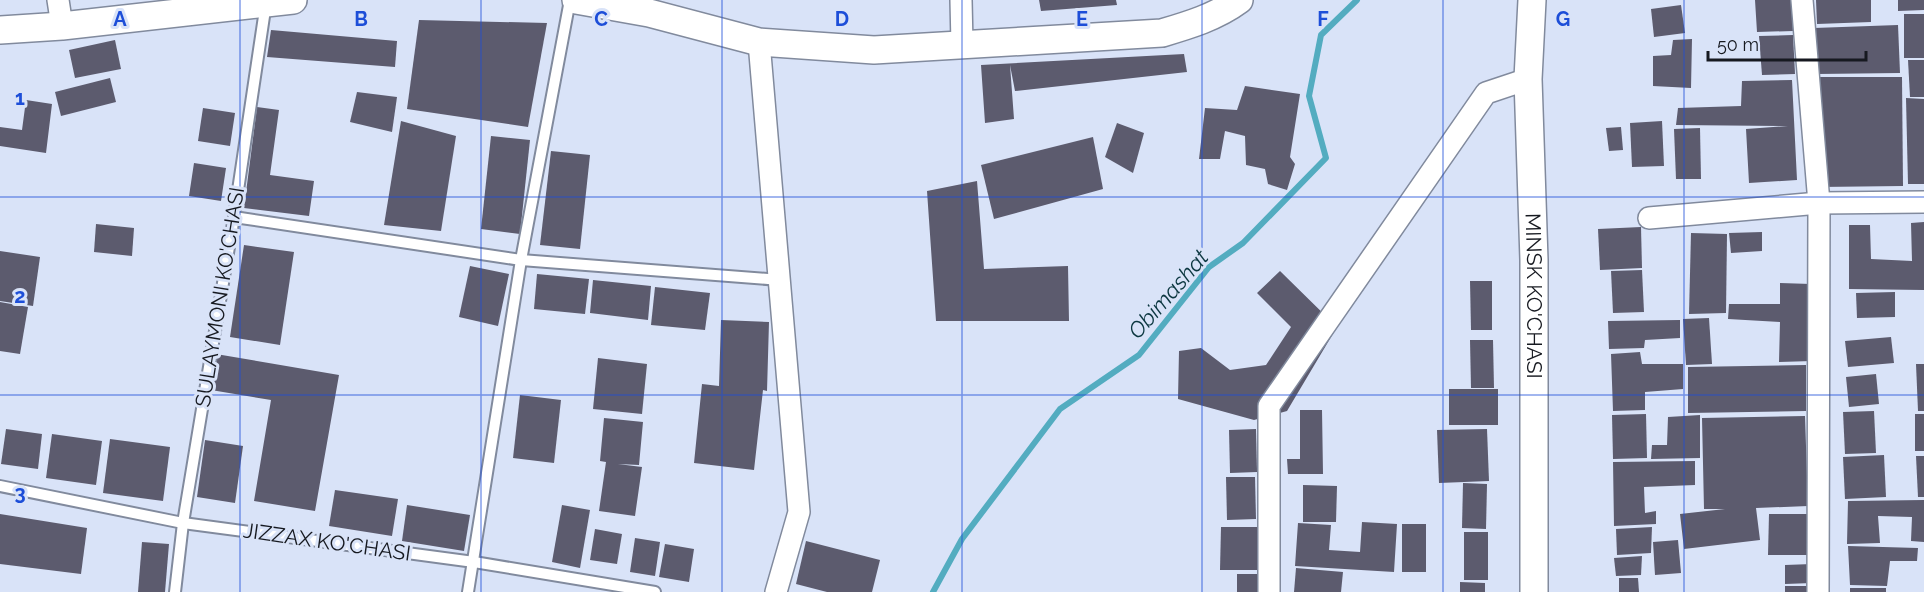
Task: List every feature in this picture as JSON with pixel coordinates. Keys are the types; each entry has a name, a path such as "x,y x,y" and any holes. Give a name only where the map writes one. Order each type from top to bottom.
{"street":[{"path":"58,0 62,26"},
{"path":"0,30 62,26 266,1 293,0"},
{"path":"576,0 652,7 759,42 874,50 1162,33 1226,10 1239,0"},
{"path":"961,0 962,44"},
{"name":"MINSK KO'CHASI","path":"1532,0 1528,79 1534,260 1534,592"},
{"path":"1802,0 1819,203 1818,592"},
{"path":"759,42 799,512 776,592"},
{"path":"1269,592 1269,406 1486,93 1528,79"},
{"path":"1649,218 1819,203 1924,202"}],"lane":[{"path":"468,592 521,260 570,0"},
{"name":"SULAYMONI KO'CHASI","path":"175,592 183,523 234,217 266,1"},
{"path":"234,217 521,260 780,280"},
{"name":"JIZZAX KO'CHASI","path":"0,486 183,523 474,562 655,592"}],"building":[{"path":"1039,0 1116,0 1117,5 1041,11"},
{"path":"1755,0 1792,0 1793,31 1757,32"},
{"path":"1816,0 1871,0 1871,22 1817,24"},
{"path":"1898,0 1924,0 1924,10 1898,11"},
{"path":"1681,5 1685,33 1654,37 1651,9"},
{"path":"1904,14 1924,14 1924,58 1904,58"},
{"path":"419,20 547,23 528,127 407,109"},
{"path":"1898,25 1900,73 1817,74 1814,28"},
{"path":"271,30 397,41 395,67 267,57"},
{"path":"1793,35 1795,74 1762,75 1759,36"},
{"path":"1692,39 1691,88 1653,86 1653,56 1671,55 1673,40"},
{"path":"115,40 121,69 75,78 69,50"},
{"path":"1184,54 1187,72 1015,91 1010,65 1014,119 985,123 981,65"},
{"path":"1908,60 1924,60 1924,97 1910,97"},
{"path":"1817,77 1902,77 1903,186 1819,187"},
{"path":"110,78 116,102 61,116 55,92"},
{"path":"1792,80 1797,180 1749,183 1746,129 1788,126 1676,125 1678,108 1741,106 1742,81"},
{"path":"1245,86 1300,94 1290,157 1295,164 1287,190 1268,184 1265,169 1246,165 1245,136 1225,131 1220,159 1199,159 1205,108 1237,110"},
{"path":"357,92 397,97 392,132 350,122"},
{"path":"1906,98 1924,99 1924,184 1908,184"},
{"path":"26,100 52,104 46,153 0,146 0,127 22,130"},
{"path":"257,107 279,110 270,175 314,181 309,216 244,208"},
{"path":"203,108 235,113 230,146 198,141"},
{"path":"401,121 456,136 441,231 384,225"},
{"path":"1662,121 1664,166 1632,167 1630,123"},
{"path":"1117,123 1144,133 1133,173 1105,157"},
{"path":"1621,127 1623,150 1609,151 1606,128"},
{"path":"1700,128 1701,179 1676,179 1674,129"},
{"path":"491,136 530,140 520,234 481,229"},
{"path":"1093,137 1103,189 994,219 981,165"},
{"path":"551,151 590,155 580,249 540,245"},
{"path":"194,163 226,168 221,201 189,196"},
{"path":"977,181 984,269 1068,266 1069,321 936,321 927,191"},
{"path":"1924,222 1924,290 1849,289 1849,225 1870,225 1871,259 1912,261 1911,223"},
{"path":"96,224 134,228 132,256 94,252"},
{"path":"1641,227 1642,268 1600,270 1598,229"},
{"path":"1762,232 1762,251 1731,253 1729,233"},
{"path":"1691,233 1727,234 1726,313 1689,314"},
{"path":"244,245 294,252 280,345 230,337"},
{"path":"0,251 40,257 33,306 0,301"},
{"path":"470,266 509,274 498,326 459,317"},
{"path":"1642,270 1644,312 1613,313 1611,271"},
{"path":"1280,271 1337,327 1287,411 1254,420 1178,399 1179,351 1201,348 1230,370 1266,365 1291,327 1257,293"},
{"path":"537,274 589,279 585,314 534,309"},
{"path":"593,280 651,286 648,320 590,313"},
{"path":"1470,281 1492,281 1492,330 1471,330"},
{"path":"1780,283 1811,284 1812,361 1779,362 1780,322 1728,319 1729,304 1780,304"},
{"path":"655,287 710,293 705,330 651,325"},
{"path":"1895,292 1895,317 1857,318 1856,293"},
{"path":"0,302 28,307 20,354 0,351"},
{"path":"1709,318 1712,364 1686,365 1683,319"},
{"path":"721,320 769,322 767,391 763,390 754,470 694,463 702,384 719,386"},
{"path":"1680,320 1680,338 1645,340 1644,348 1609,349 1608,321"},
{"path":"1891,337 1894,363 1848,367 1845,341"},
{"path":"1470,340 1493,340 1494,388 1471,388"},
{"path":"1640,352 1642,364 1683,364 1683,389 1645,392 1645,410 1613,411 1611,354"},
{"path":"216,354 339,375 315,511 254,501 271,400 211,390"},
{"path":"598,358 647,364 642,414 593,409"},
{"path":"1916,364 1924,364 1924,411 1918,411"},
{"path":"1806,365 1806,411 1688,413 1688,367"},
{"path":"1876,374 1879,404 1849,407 1846,377"},
{"path":"1449,389 1498,389 1498,425 1449,425"},
{"path":"520,395 561,400 554,463 513,458"},
{"path":"1300,410 1322,410 1323,474 1288,474 1287,459 1300,459"},
{"path":"1874,411 1876,453 1845,454 1843,412"},
{"path":"1646,414 1647,458 1613,459 1612,415"},
{"path":"1915,414 1924,414 1924,451 1915,451"},
{"path":"1700,415 1700,458 1651,459 1652,445 1667,445 1668,417"},
{"path":"1805,416 1808,506 1756,508 1760,540 1684,549 1680,514 1725,509 1704,509 1702,418"},
{"path":"604,418 643,422 639,465 618,464 642,467 635,516 599,511 606,462 600,461"},
{"path":"6,429 42,434 38,469 1,464"},
{"path":"1256,429 1257,472 1230,473 1229,430"},
{"path":"1487,429 1489,481 1439,483 1437,430"},
{"path":"52,434 102,441 96,485 46,478"},
{"path":"110,439 170,447 163,501 103,493"},
{"path":"205,440 243,446 235,503 197,497"},
{"path":"1884,455 1886,497 1845,499 1843,457"},
{"path":"1916,456 1924,456 1924,497 1918,497"},
{"path":"1695,461 1695,485 1644,487 1645,513 1656,511 1656,524 1614,526 1613,462"},
{"path":"1226,477 1255,477 1256,519 1227,520"},
{"path":"1463,483 1487,484 1486,529 1462,528"},
{"path":"1303,485 1337,486 1336,522 1303,522"},
{"path":"335,490 398,499 392,536 329,526"},
{"path":"1924,500 1924,542 1911,541 1912,517 1878,516 1880,543 1847,544 1848,501"},
{"path":"407,505 470,515 464,551 402,541"},
{"path":"562,505 590,510 580,568 552,562"},
{"path":"0,514 87,528 81,574 0,564"},
{"path":"1769,514 1807,514 1807,555 1768,555"},
{"path":"1362,522 1397,524 1394,572 1295,566 1298,523 1331,525 1329,550 1360,552"},
{"path":"1402,524 1426,524 1426,572 1402,572"},
{"path":"1221,527 1259,527 1258,570 1220,570"},
{"path":"1652,527 1651,553 1617,555 1616,529"},
{"path":"595,529 622,534 617,564 590,560"},
{"path":"1464,532 1488,532 1488,580 1464,580"},
{"path":"635,538 660,542 655,576 630,572"},
{"path":"1678,540 1681,573 1655,575 1653,542"},
{"path":"806,541 880,560 872,592 827,592 796,584"},
{"path":"142,542 169,544 165,592 138,592"},
{"path":"665,544 694,549 689,582 659,577"},
{"path":"1848,546 1918,548 1917,561 1890,561 1887,586 1850,585"},
{"path":"1642,556 1641,575 1616,576 1614,558"},
{"path":"1812,564 1812,583 1785,584 1785,565"},
{"path":"1296,568 1343,572 1341,592 1294,592"},
{"path":"1237,574 1265,574 1266,592 1237,592"},
{"path":"1619,578 1638,578 1639,592 1619,592"},
{"path":"1460,582 1485,583 1485,592 1460,592"},
{"path":"1785,586 1811,586 1811,592 1785,592"},
{"path":"1850,588 1886,588 1886,592 1850,592"}],"waterway":[{"name":"Obimashat","path":"933,592 962,539 1060,409 1139,355 1209,267 1243,243 1326,158 1309,96 1321,35 1357,0"}]}
